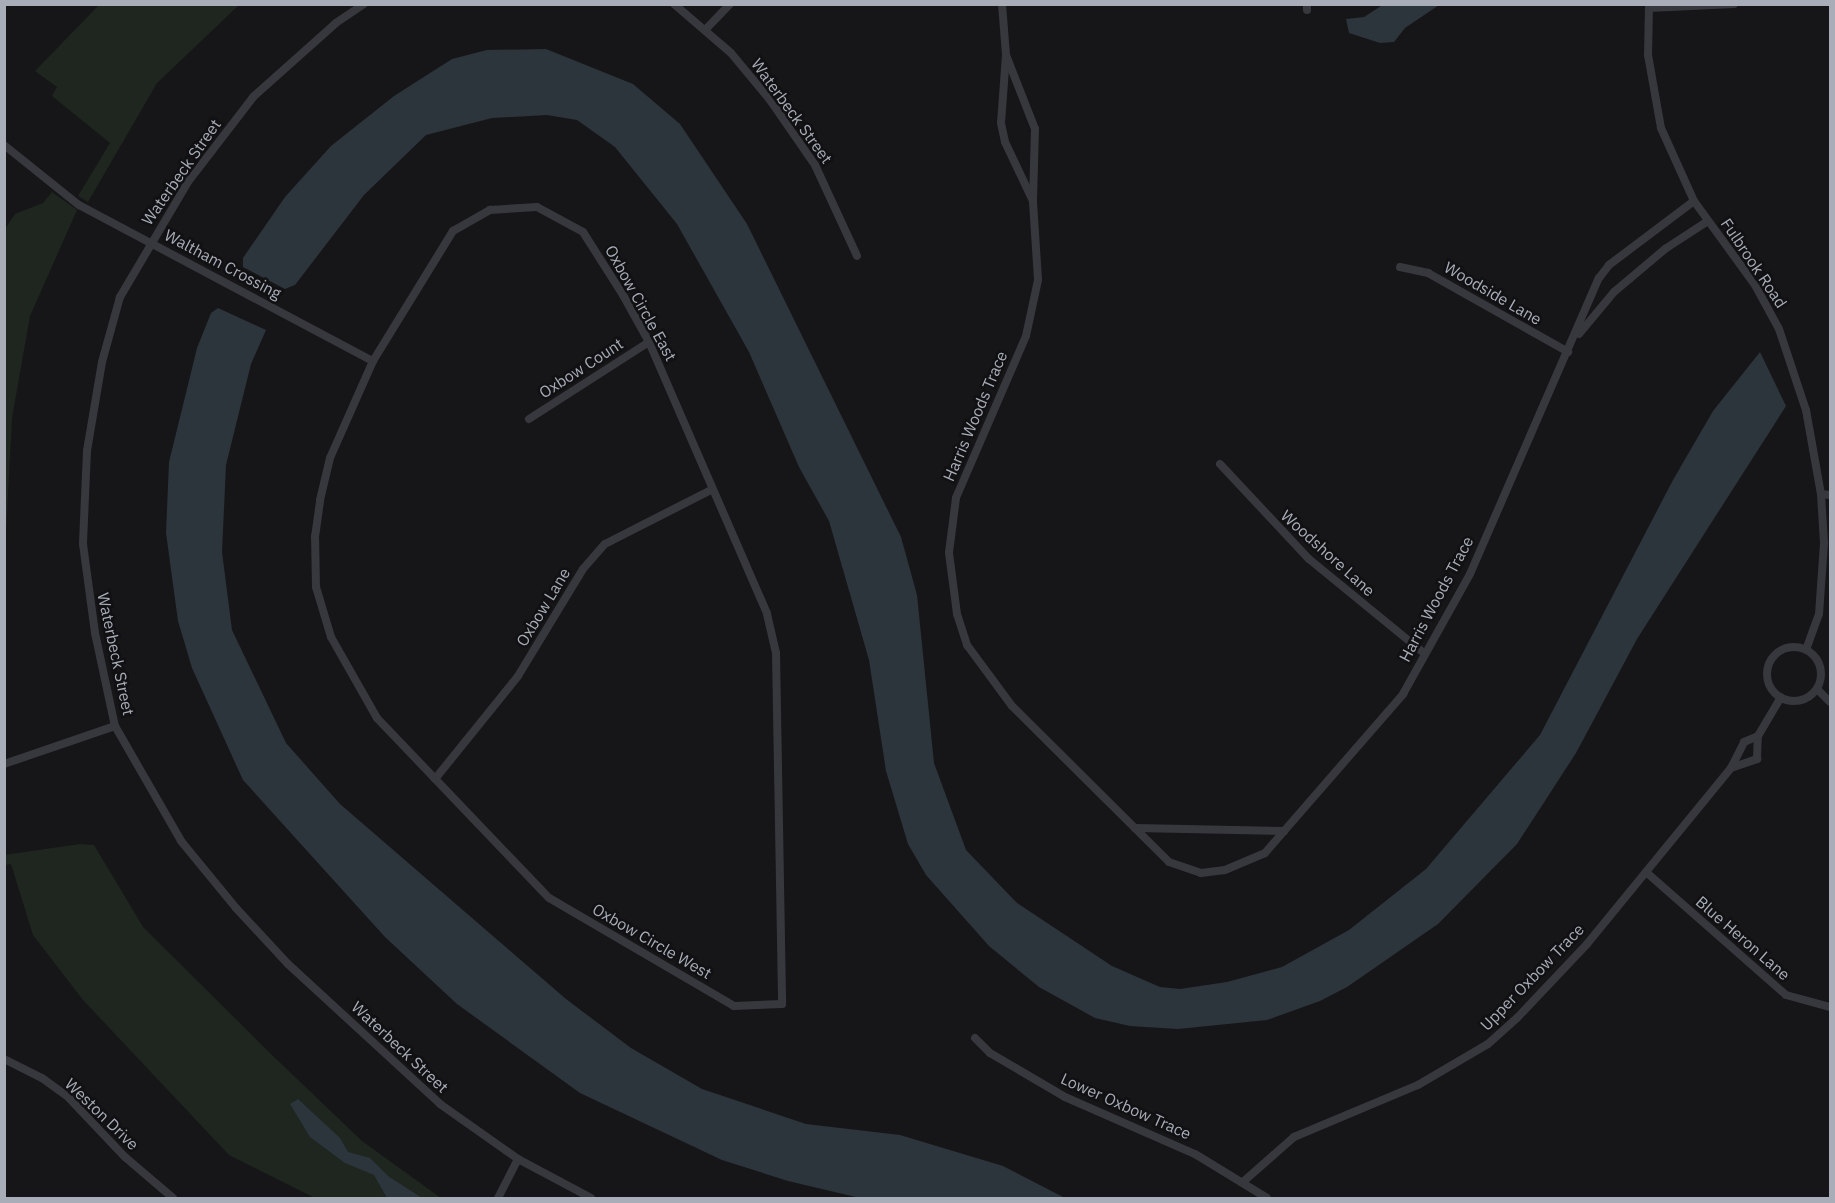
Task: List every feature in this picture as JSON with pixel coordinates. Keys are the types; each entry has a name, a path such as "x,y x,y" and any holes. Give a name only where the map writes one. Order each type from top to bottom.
{"street":[{"name":"Waterbeck Street","path":"364,4 336,23 255,96 188,182 150,241 120,297 102,362 87,451 83,544 87,592 116,726 181,841 266,940 440,1104 519,1159 591,1198"},
{"name":"Waterbeck Street","path":"674,4 706,29 770,100 815,165 857,256"},
{"path":"706,29 730,4"},
{"name":"Harris Woods Trace","path":"1002,4 1006,55 1001,123 1005,142 1034,202"},
{"path":"1649,6 1734,4"},
{"name":"Fulbrook Road","path":"1649,6 1648,55 1661,128 1694,201 1755,285 1779,329 1806,410 1826,495 1823,581 1819,614 1806,650"},
{"name":"Harris Woods Trace","path":"1006,55 1035,129 1034,202 1038,256 1034,305 1026,336 956,498 949,553 951,584 967,645 1012,706 1168,862 1201,873 1245,864 1265,853 1403,694 1470,574 1599,278 1609,265 1694,201"},
{"name":"Waltham Crossing","path":"4,145 79,205 373,362"},
{"name":"Oxbow Circle East","path":"373,362 453,231 490,210 537,207 583,232 608,269 649,342 686,431"},
{"name":"Harris Woods Trace","path":"1568,352 1614,292 1665,249 1708,221"},
{"name":"Woodside Lane","path":"1400,267 1428,273 1568,352"},
{"name":"Oxbow Count","path":"529,419 649,342"},
{"name":"Oxbow Circle West","path":"373,362 330,459 315,537 316,586 331,637 352,680 377,718 549,898 734,1006 782,1004 776,653 767,614 686,431"},
{"name":"Woodshore Lane","path":"1220,464 1309,559 1425,654"},
{"name":"Oxbow Lane","path":"435,779 518,676 583,569 605,544 711,490"},
{"path":"1787,647 1806,650 1815,655 1821,668 1817,688 1798,701 1781,697 1769,684 1770,662 1787,647"},
{"path":"1817,688 1830,702"},
{"name":"Upper Oxbow Trace","path":"1731,768 1757,759 1758,736 1781,697"},
{"path":"4,765 116,726"},
{"name":"Upper Oxbow Trace","path":"1244,1181 1294,1137 1418,1085 1488,1044 1587,944 1731,768 1744,742 1758,736"},
{"path":"1135,828 1284,831"},
{"name":"Blue Heron Lane","path":"1646,872 1786,995 1830,1007"},
{"name":"Lower Oxbow Trace","path":"975,1038 990,1053 1065,1097 1195,1154 1244,1181 1267,1198"},
{"name":"Weston Drive","path":"4,1059 42,1078 68,1097 125,1157 173,1198"},
{"path":"498,1198 519,1159"}],"shaded area":[{"path":"1384,4 1439,5 1405,28 1394,42 1380,43 1349,33 1346,19 1364,17"},
{"path":"99,5 239,5 157,83 88,202 78,196 110,143 52,96 57,87 35,71"},
{"path":"546,49 633,84 680,124 747,224 901,537 917,595 934,763 966,850 1017,903 1112,966 1160,987 1180,989 1227,982 1282,967 1349,930 1426,869 1540,735 1673,480 1713,411 1760,352 1786,406 1637,639 1576,753 1517,844 1438,924 1347,987 1320,1001 1267,1020 1178,1029 1130,1026 1095,1018 1039,987 989,946 926,875 908,844 886,771 869,660 829,521 799,467 749,352 677,224 615,147 577,120 547,115 492,118 426,135 364,195 295,285 285,289 243,267 243,258 285,197 331,146 394,96 452,59 487,50"},
{"path":"52,192 77,210 30,316 12,418 5,552 5,229 15,214 43,203"},
{"path":"218,308 266,330 251,364 226,465 222,552 232,630 286,743 340,804 566,999 631,1048 702,1089 806,1124 900,1135 1003,1166 1065,1198 860,1198 788,1181 722,1160 580,1093 457,1004 385,937 243,780 192,668 178,621 166,533 169,462 197,348 211,313"},
{"path":"80,844 94,845 143,927 272,1055 362,1141 441,1198 315,1198 229,1155 83,1000 33,935 11,864 5,865 4,855"},
{"path":"298,1099 340,1138 348,1152 370,1158 388,1176 422,1198 387,1198 374,1175 345,1163 310,1137 290,1104"}]}
